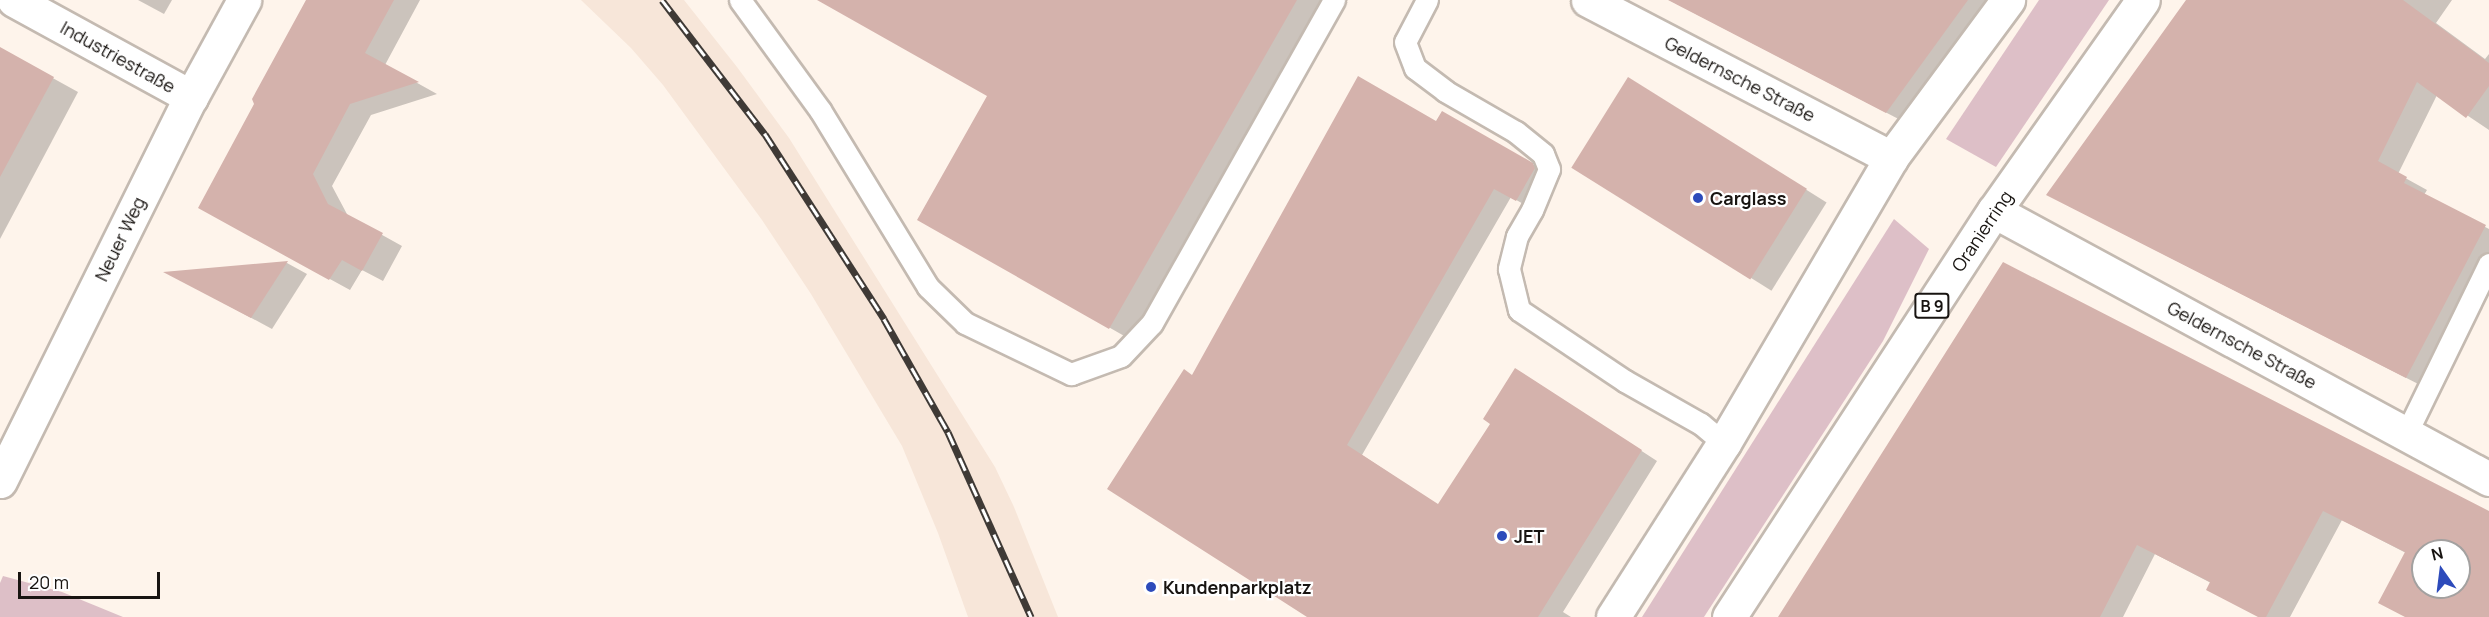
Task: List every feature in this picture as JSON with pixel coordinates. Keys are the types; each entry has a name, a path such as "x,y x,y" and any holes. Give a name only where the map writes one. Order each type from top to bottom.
{"street":[{"name":"Industriestraße","path":"14,0 190,97"},
{"name":"Neuer Weg","path":"0,481 190,97 244,0"},
{"name":"Geldernsche Straße","path":"1588,0 1892,158"},
{"path":"1613,617 1724,443 1892,158 2008,0"},
{"name":"Oranierring","path":"1729,617 1995,211 2143,0"},
{"name":"Geldernsche Straße","path":"1995,211 2489,479"}],"lane":[{"path":"740,0 820,110 928,287 965,323 1071,374 1121,356 1152,323 1334,0"},
{"path":"1427,0 1405,42 1415,68 1445,91 1516,132 1543,154 1549,169 1532,210 1517,236 1509,269 1519,310 1625,381 1701,424 1724,443"},
{"path":"2406,434 2489,264"}],"shaded area":[{"path":"581,0 684,0 737,67 789,138 995,467 1014,507 1058,617 968,617 938,533 902,446 811,294 762,220 663,85 631,48"},
{"path":"2039,0 2109,0 1996,167 1946,139"},
{"path":"1894,219 1929,249 1883,341 1704,617 1642,617"},
{"path":"3,576 62,592 123,617 0,617 0,583"}],"building":[{"path":"306,0 394,0 365,53 419,82 350,104 313,174 328,204 383,233 362,271 342,260 329,280 198,208 254,104 252,99"},
{"path":"817,0 1297,0 1109,329 917,220 987,96"},
{"path":"1668,0 1968,0 1886,113"},
{"path":"2186,0 2403,0 2489,63 2489,86 2466,118 2417,82 2378,161 2407,177 2404,183 2486,225 2406,378 2046,195"},
{"path":"0,47 54,77 0,177"},
{"path":"1358,76 1436,121 1442,111 1533,163 1535,168 1516,201 1494,189 1347,445 1438,504 1490,424 1483,419 1515,368 1642,450 1538,617 1307,617 1107,489 1184,369 1192,375"},
{"path":"1628,77 1807,189 1750,280 1571,168"},
{"path":"288,261 251,318 163,272"},
{"path":"2003,262 2489,511 2489,617 2405,617 2378,603 2405,552 2323,511 2266,617 2258,617 2206,590 2210,582 2137,545 2100,617 1778,617"}],"railway":[{"path":"662,0 765,134 884,319 948,432 1031,617"}],"place":[{"name":"Carglass","path":"1698,198"},
{"name":"JET","path":"1502,536"},
{"name":"Kundenparkplatz","path":"1151,587"}]}
